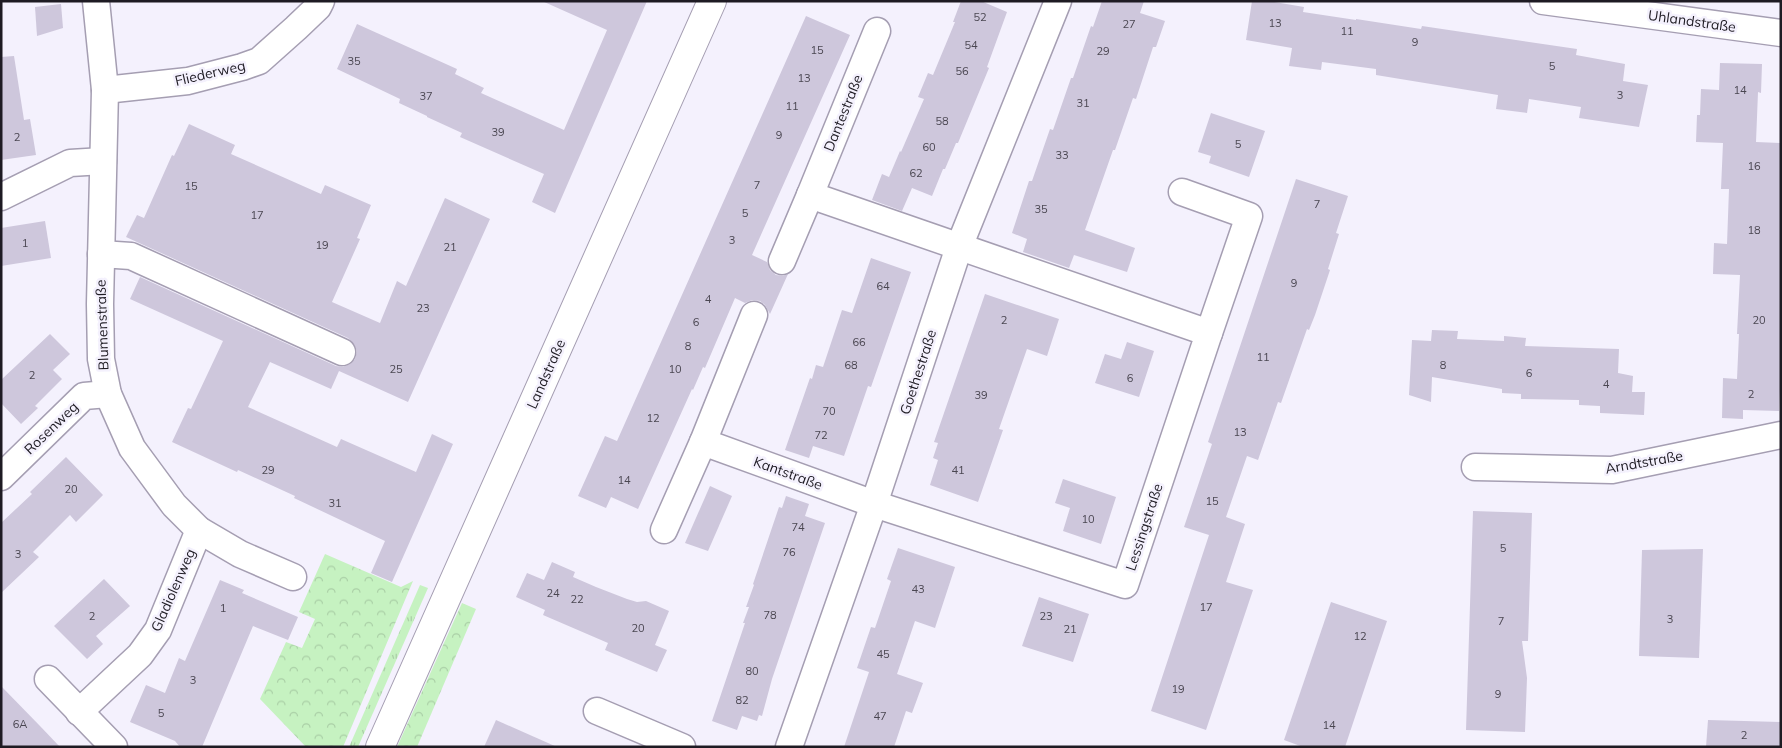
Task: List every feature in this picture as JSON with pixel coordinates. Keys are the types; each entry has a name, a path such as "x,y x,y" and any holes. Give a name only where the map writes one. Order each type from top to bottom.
{"street":[{"name":"Blumenstraße","path":"96,1 105,90 101,254 101,359 108,394 132,448 174,506 199,530 240,554 294,577"},
{"name":"Fliederweg","path":"105,90 188,81 259,61 307,18 321,1"},
{"name":"Landstraße","path":"380,747 712,1"},
{"name":"Goethestraße","path":"789,747 874,504 959,248 1058,1"},
{"name":"Uhlandstraße","path":"1543,1 1781,33"},
{"name":"Dantestraße","path":"782,261 877,31"},
{"path":"1,197 70,163 104,161"},
{"name":"Lessingstraße","path":"874,504 1125,585 1250,216 1182,192"},
{"path":"810,195 1209,333"},
{"path":"101,254 131,256 342,352"},
{"path":"664,530 703,442 754,315"},
{"name":"Rosenweg","path":"1,477 84,396 108,394"},
{"name":"Arndtstraße","path":"1475,467 1612,470 1781,435"},
{"name":"Kantstraße","path":"703,442 874,504"},
{"name":"Gladiolenweg","path":"79,712 140,655 158,630 199,530"},
{"path":"48,679 114,747"},
{"path":"596,711 682,747"}],"green space":[{"path":"325,554 401,587 413,581 343,747 306,747 260,699 286,642 302,648 315,619 299,612"},
{"path":"420,585 428,588 358,747 349,747"},
{"path":"462,603 476,609 417,747 397,747"}],"building":[{"path":"542,1 647,1 555,213 532,202 544,174 460,137 462,133 399,103 400,99 337,69 357,24 457,69 455,74 484,88 481,93 564,130 607,30"},
{"path":"961,1 981,1 1007,12 987,67 989,68 958,143 956,143 945,169 943,169 932,196 912,188 902,211 872,200 882,174 889,177 901,152 924,99 918,97 928,73 933,75 955,22 953,22"},
{"path":"1102,1 1144,1 1140,13 1165,21 1156,47 1153,47 1136,99 1133,98 1115,150 1113,150 1085,230 1135,248 1127,272 1074,255 1069,268 1023,252 1027,239 1012,233 1029,181 1032,181 1050,129 1053,130 1071,78 1073,78"},
{"path":"1252,1 1269,1 1304,7 1303,12 1356,20 1421,29 1422,26 1577,49 1576,55 1625,64 1623,81 1648,85 1639,127 1579,118 1581,107 1529,99 1527,113 1496,109 1498,95 1376,75 1376,69 1322,62 1321,70 1289,66 1292,48 1246,40"},
{"path":"61,4 63,28 37,36 35,7"},
{"path":"806,16 850,35 752,255 767,262 770,270 776,275 783,276 788,274 770,314 765,305 760,301 752,300 745,303 735,298 705,368 703,367 692,389 638,509 611,497 606,508 578,496 605,436 617,441"},
{"path":"14,56 24,120 30,119 36,155 1,160 1,57"},
{"path":"1720,63 1762,64 1761,93 1758,92 1756,142 1781,143 1781,367 1779,411 1743,410 1743,419 1722,418 1723,378 1737,379 1740,275 1713,274 1714,243 1727,244 1729,189 1721,189 1723,143 1696,142 1697,115 1700,115 1701,89 1719,90"},
{"path":"1211,113 1265,131 1249,177 1209,163 1211,156 1198,152"},
{"path":"189,124 235,145 231,154 321,194 325,185 371,205 357,238 360,239 332,302 380,323 397,281 406,286 445,198 490,219 408,402 339,371 331,389 270,362 248,407 337,447 341,439 416,472 432,434 453,444 392,582 371,573 385,541 294,498 295,496 172,442 188,408 191,409 223,341 130,299 140,277 336,366 343,367 350,364 355,359 357,351 354,344 348,338 126,237 137,215 144,218 172,155 174,156"},
{"path":"1296,179 1348,196 1336,233 1339,234 1328,269 1330,270 1315,315 1309,330 1307,329 1281,403 1278,402 1258,460 1247,456 1226,517 1245,524 1226,582 1253,590 1206,730 1151,711 1209,535 1184,527 1212,444 1208,442"},
{"path":"45,221 51,258 1,266 1,228"},
{"path":"871,258 911,272 871,387 868,386 844,456 813,446 809,458 785,450 810,378 812,379 816,365 823,367 842,310 852,313"},
{"path":"985,294 1059,319 1047,356 1027,349 999,429 1003,430 978,502 930,485 938,460 933,458 938,443 934,442"},
{"path":"1432,330 1458,331 1457,339 1504,341 1504,336 1526,338 1525,346 1619,349 1618,373 1633,376 1632,392 1645,392 1644,415 1600,413 1600,406 1579,405 1579,400 1521,399 1521,394 1502,393 1502,389 1432,377 1431,402 1409,395 1412,340 1431,341"},
{"path":"50,334 70,354 53,370 62,379 35,406 38,408 21,424 1,403 1,380"},
{"path":"1127,342 1154,351 1139,397 1095,383 1105,354 1121,359"},
{"path":"66,457 103,495 76,522 70,515 33,552 39,557 1,593 1,523 32,494 30,492"},
{"path":"1063,479 1116,497 1101,544 1063,531 1070,508 1055,503"},
{"path":"710,486 732,496 708,551 685,543"},
{"path":"786,496 809,504 805,516 825,523 772,679 762,716 759,715 757,721 742,716 737,730 712,721 745,623 743,623 749,607 746,607 753,584 779,507 782,508"},
{"path":"1473,511 1532,513 1528,641 1522,641 1527,678 1525,732 1466,730"},
{"path":"898,548 955,567 935,628 915,621 897,674 923,683 912,713 906,711 894,747 844,747 869,672 857,668 871,627 875,628 891,581 887,579"},
{"path":"1703,549 1699,658 1639,656 1642,550"},
{"path":"552,562 575,572 573,577 596,587 637,602 646,601 669,611 655,645 667,650 657,672 605,650 608,643 543,615 545,610 516,597 527,573 544,580"},
{"path":"104,579 130,606 96,636 103,644 87,659 54,626"},
{"path":"220,580 244,590 242,593 298,617 288,640 253,626 202,747 180,747 175,741 130,722 146,685 165,693 179,658 185,661"},
{"path":"1039,597 1089,614 1073,662 1022,646"},
{"path":"1331,602 1387,621 1345,747 1303,747 1284,740"},
{"path":"1,686 40,726 60,747 1,747"},
{"path":"496,720 557,747 484,747"},
{"path":"1708,720 1781,722 1781,747 1706,747"}]}
